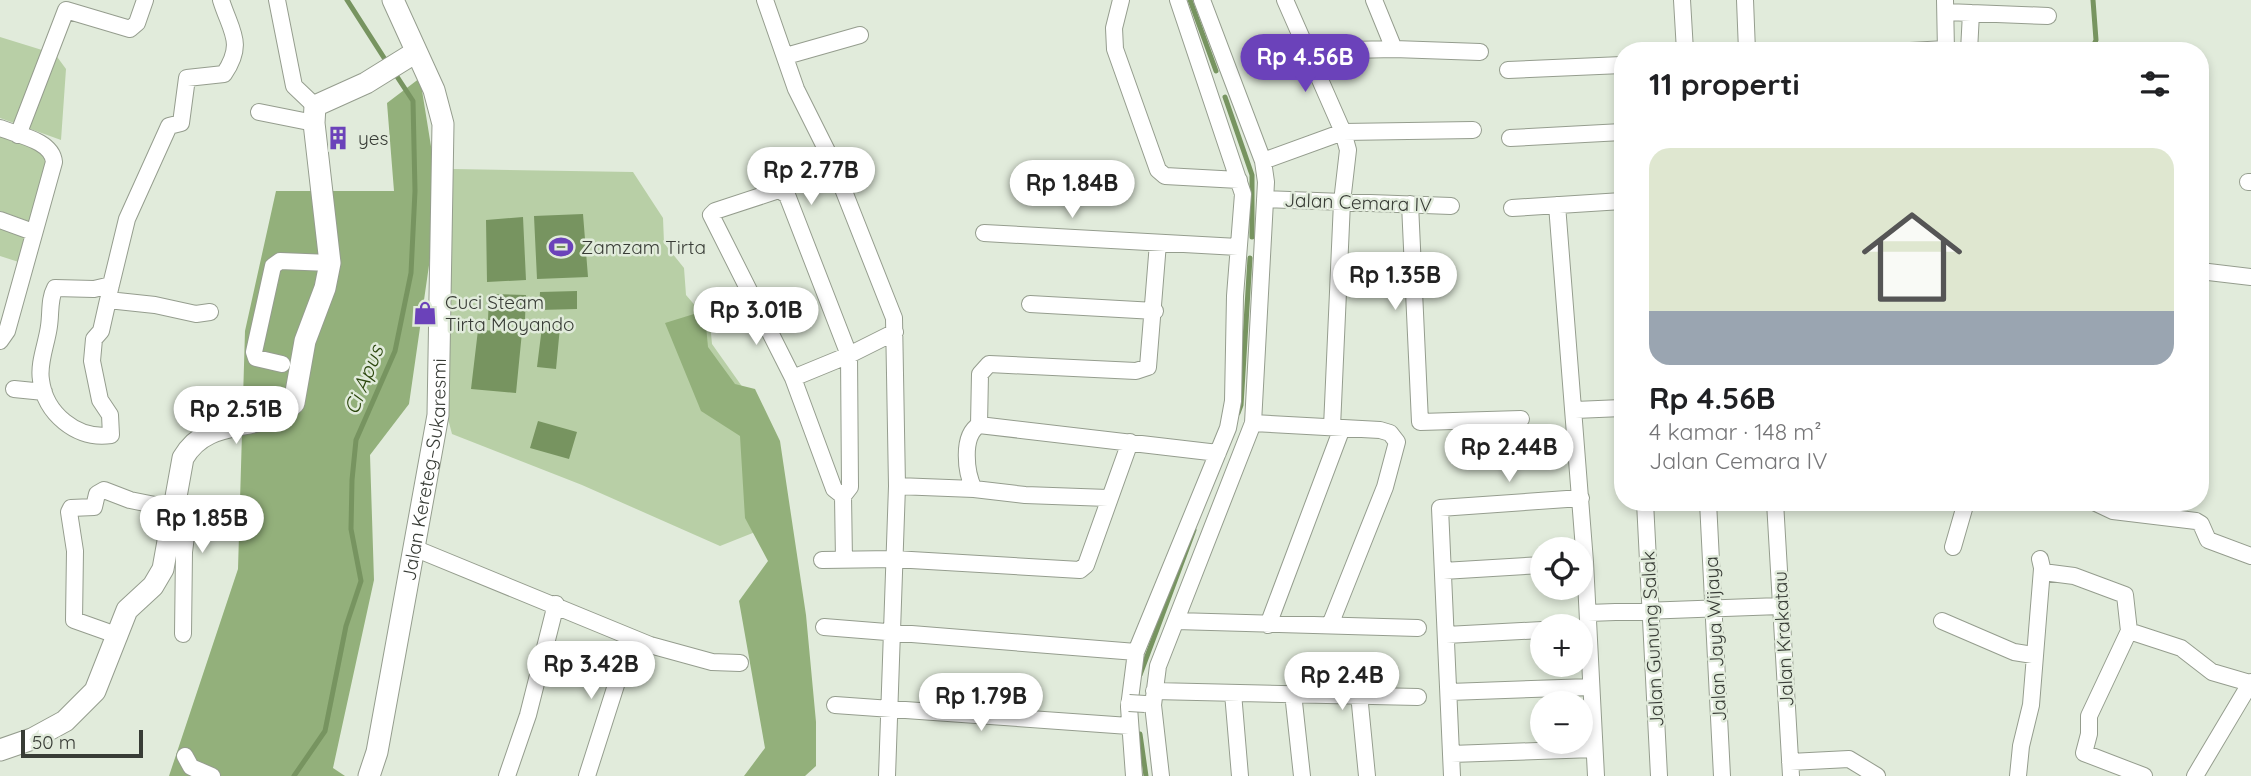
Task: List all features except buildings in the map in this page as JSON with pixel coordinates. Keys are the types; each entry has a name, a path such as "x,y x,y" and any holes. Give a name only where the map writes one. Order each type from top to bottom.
{"street":[{"path":"18,135 66,10 130,29 137,23 145,0"},
{"path":"210,312 196,314 155,305 109,292 94,289 56,286 52,291 41,369 44,391 64,424 98,436 111,435 110,415 100,400 92,360 94,339 101,331 109,292 127,219 169,126 181,122 187,78 224,74 236,50 236,36 227,22 221,0"},
{"path":"0,750 32,739 65,721 95,691 119,636 127,610 153,586 163,569 183,458 191,444 212,431 273,416 294,403 305,341 325,288 330,263 314,115 294,86 277,0"},
{"name":"Jalan Kereteg–Sukaresmi","path":"369,776 377,752 438,415 443,124 434,90 411,55 393,0"},
{"path":"765,0 796,89 832,161 894,318 907,488 894,559 887,776"},
{"path":"1121,0 1114,28 1115,49 1158,170 1165,176 1240,180"},
{"path":"1135,776 1129,726 1158,666 1253,423 1265,199 1263,161 1221,87 1178,0"},
{"path":"1161,776 1142,702 1136,652 1228,428 1233,401 1238,247 1243,194 1202,0"},
{"path":"1268,625 1337,428 1342,202 1348,150 1343,132 1285,0"},
{"path":"1374,0 1394,49"},
{"path":"1682,0 1684,42"},
{"path":"1745,0 1747,42"},
{"path":"1946,42 1946,6 1971,13 1988,7 2048,16"},
{"path":"1969,42 1971,13"},
{"path":"786,56 860,35"},
{"path":"1306,51 1394,49 1480,52"},
{"path":"259,112 314,115 411,55"},
{"path":"1508,70 1614,65"},
{"path":"0,128 41,143 53,156 53,169 33,232 6,302 7,331 0,341"},
{"path":"1263,161 1343,132 1473,130"},
{"path":"1510,138 1614,132"},
{"path":"842,496 834,489 793,378 712,221 711,215 715,211 771,191 779,190 787,195 849,355 850,487 842,496 844,560"},
{"name":"Jalan Cemara IV","path":"1265,199 1451,206"},
{"path":"1513,208 1614,202"},
{"path":"1410,204 1417,417 1425,424 1521,419"},
{"path":"1558,205 1582,537"},
{"path":"0,220 33,232"},
{"path":"984,233 1238,247"},
{"path":"979,425 980,374 989,364 1143,370 1148,367 1155,311 1158,243"},
{"path":"282,364 256,358 254,352 273,266 280,261 330,263"},
{"path":"2209,272 2251,277"},
{"path":"1030,304 1155,311"},
{"path":"793,378 895,332"},
{"path":"14,389 44,391"},
{"path":"1575,410 1614,408"},
{"path":"1253,423 1390,433 1397,442 1330,625"},
{"path":"974,489 967,458 971,432 979,425 1218,453"},
{"path":"822,561 894,559 1080,570 1086,565 1130,442"},
{"path":"907,488 974,489 1025,495 1108,498"},
{"path":"119,636 74,620 75,551 69,512 71,508 94,507 97,494 104,490 130,500 176,506 189,512 184,552 183,634"},
{"path":"1452,776 1440,508 1581,498"},
{"name":"Jalan Gunung Salak","path":"1646,511 1659,776"},
{"name":"Jalan Jaya Wijaya","path":"1708,511 1722,776"},
{"name":"Jalan Krakatau","path":"1776,511 1790,769"},
{"path":"1953,547 1963,511"},
{"path":"2113,511 2196,521 2201,524 2208,540 2251,556"},
{"path":"414,548 556,604 631,638 688,656 740,663"},
{"path":"2018,776 2021,746 2031,705 2041,564 2043,572 2074,576 2125,595 2129,631 2090,716 2090,733 2084,753 2144,776"},
{"path":"1443,571 1530,566"},
{"path":"508,776 528,715 556,604"},
{"path":"1593,622 1650,610 1781,606"},
{"path":"1176,621 1418,628"},
{"path":"1942,621 2014,652 2033,655"},
{"path":"824,627 1136,652"},
{"path":"2129,631 2181,648 2212,672 2251,682 2195,776"},
{"path":"1446,635 1530,632"},
{"path":"587,776 631,638"},
{"path":"1590,677 1596,776"},
{"path":"1449,692 1591,687"},
{"path":"1142,702 1233,693 1418,697"},
{"path":"1233,693 1240,776"},
{"path":"1293,693 1301,776"},
{"path":"1359,694 1367,776"},
{"path":"835,705 1129,726"},
{"path":"1451,754 1594,749"},
{"path":"185,756 191,767 212,776"},
{"path":"1849,759 1851,776"},
{"path":"1790,769 1849,759 1877,776"}],"shaded area":[{"path":"0,37 55,54 66,69 61,140 0,118"},
{"path":"420,78 439,196 409,404 370,455 374,580 333,768 345,776 169,776 238,569 245,331 276,191 394,191 387,103"},
{"path":"0,136 58,157 39,225 0,211"},
{"path":"453,169 633,172 663,218 664,243 684,268 686,295 710,323 712,344 765,419 785,520 720,546 582,485 452,434 439,385"},
{"name":"Zamzam Tirta","path":"583,214 588,277 537,279 534,216"},
{"path":"523,217 526,280 487,282 486,220"},
{"path":"0,227 35,239 28,265 0,256"},
{"path":"577,291 577,309 539,310 540,292"},
{"path":"489,294 526,295 525,319 488,320"},
{"path":"694,314 706,326 708,347 735,384 755,389 780,441 806,615 816,722 816,766 805,776 744,776 765,748 739,601 768,561 745,518 740,436 701,411 665,323"},
{"path":"542,327 560,327 556,369 537,367"},
{"path":"478,330 522,332 516,393 471,389"},
{"path":"538,421 577,432 569,459 530,448"}],"waterway":[{"name":"Ci Apus","path":"347,0 388,64"},
{"path":"1190,0 1216,71"},
{"path":"2093,0 2095,42"},
{"name":"Ci Apus","path":"294,776 325,731 346,626 361,581 351,529 356,440 395,351 411,273 415,191 413,101 394,72"},
{"path":"1225,97 1252,175 1252,237"},
{"path":"1238,413 1241,405 1250,258"},
{"path":"1140,675 1194,530"},
{"path":"1140,734 1146,776"}],"place":[{"name":"yes","path":"338,138"},
{"name":"Zamzam Tirta","path":"561,247"},
{"name":"Cuci Steam Tirta Moyando","path":"425,313"}]}
